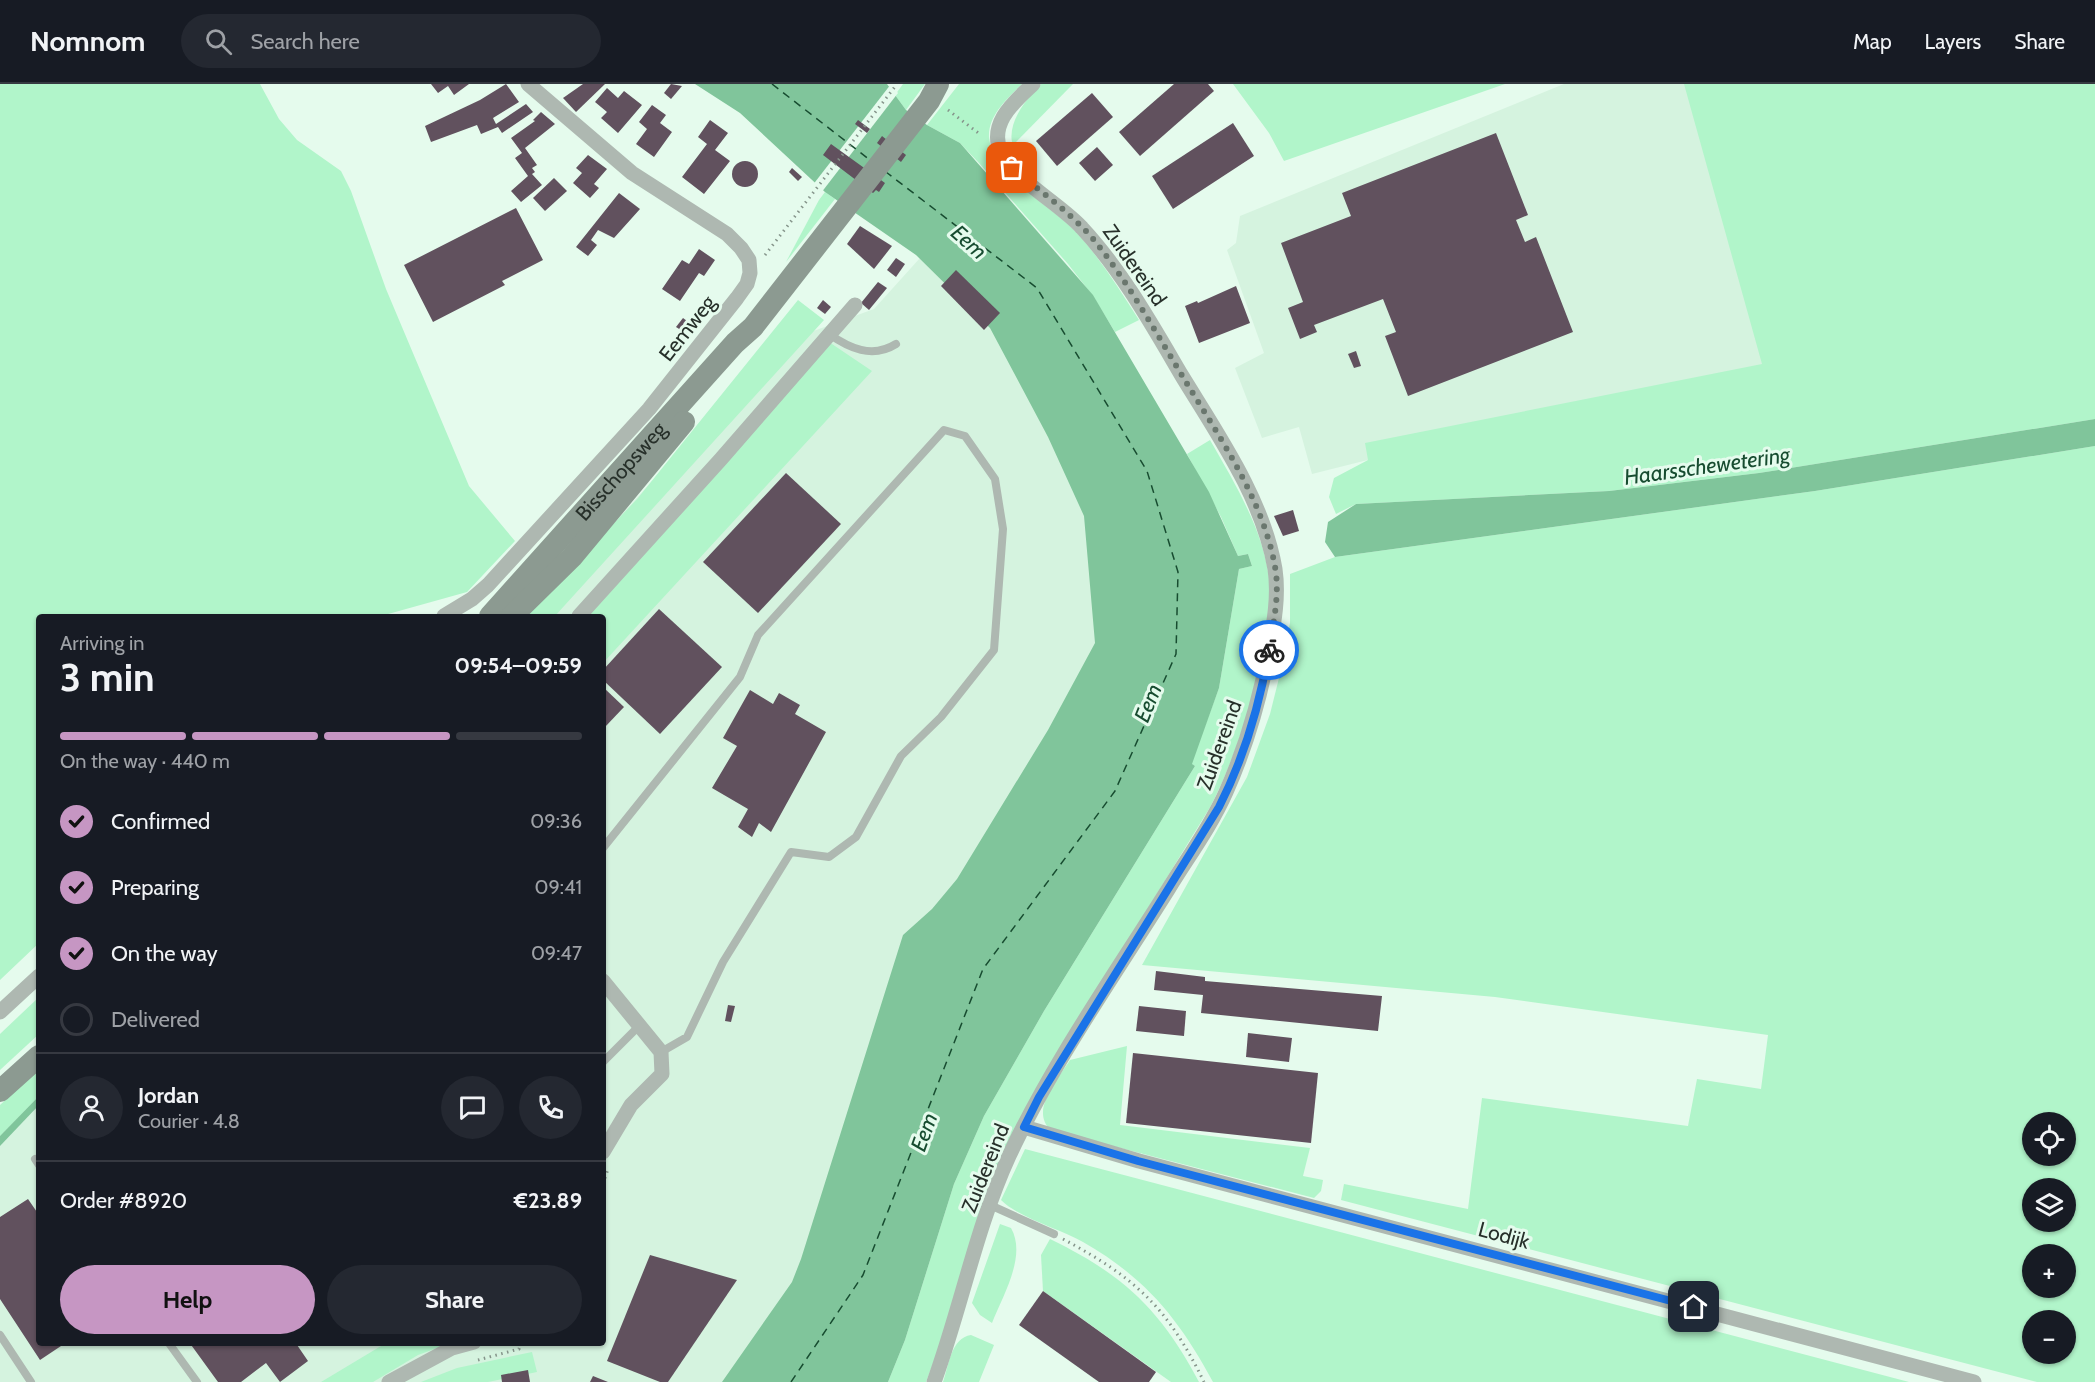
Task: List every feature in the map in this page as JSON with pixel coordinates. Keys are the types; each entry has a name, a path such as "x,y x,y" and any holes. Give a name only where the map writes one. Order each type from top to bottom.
{"main road":[{"name":"Bisschopsweg","path":"492,614 735,343 753,327 937,91"},
{"name":"Bisschopsweg","path":"514,614 572,556 743,350 753,327"},
{"path":"0,1091 36,1059"}],"street":[{"path":"528,84 632,173 727,234 749,260"},
{"path":"999,148 1000,121 1033,84"},
{"name":"Zuidereind","path":"934,1382 990,1205 1005,1166 1024,1127 1039,1097 1225,795 1245,742 1265,673 1276,609 1276,582 1271,550 1247,489 1137,301 1079,224 1012,168 999,148"},
{"name":"Eemweg","path":"447,614 472,599 488,585 649,409 747,284 749,260"},
{"path":"581,614 721,459 855,305"},
{"path":"0,1012 36,979"},
{"path":"606,985 661,1052 662,1074 631,1105 606,1147"},
{"name":"Lodijk","path":"1024,1127 1150,1164 1974,1382"},
{"path":"389,1382 459,1346"}],"lane":[{"path":"829,334 849,348 884,351 896,344"},
{"path":"606,844 740,677 758,635 944,430 965,436 994,479 1003,529 994,650 941,717 901,756 856,837 829,857 791,852 723,962 687,1037 661,1052"},
{"path":"606,1059 640,1025"},
{"path":"990,1205 1054,1234"},
{"path":"0,1335 31,1382"},
{"path":"171,1346 197,1382"}],"path":[{"path":"749,260 765,255 897,84"},
{"path":"937,91 999,148"},
{"path":"1054,1234 1093,1255 1146,1295 1165,1315 1187,1347 1204,1382"},
{"path":"469,1361 519,1349 520,1346"}],"shaded area":[{"path":"0,84 260,84 279,119 297,140 341,171 351,191 386,289 469,486 515,541 467,592 388,614 36,614 36,946 0,980"},
{"path":"903,84 925,84 906,110 895,95"},
{"path":"959,84 1022,84 995,114 989,137 992,151 1011,177 1063,220 1083,240 1139,320 1115,332 1093,296 1068,264 979,163 960,143 927,125"},
{"path":"1041,84 1073,84 1016,142 1012,142 1016,118"},
{"path":"1233,84 1505,84 1284,161 1269,133"},
{"path":"1564,84 1696,84 1778,379 1467,435 1312,474 1299,427 1262,438 1235,368 1264,353 1227,250 1236,243 1240,216"},
{"path":"1684,84 2095,84 2095,419 1759,473 1609,491 1356,504 1336,514 1329,497 1334,478 1368,460 1365,443 1762,364"},
{"path":"825,192 835,199 786,262 819,200"},
{"path":"929,248 1022,342 1101,508 1103,654 793,1314 744,1382 0,1382 0,1126 36,1091 36,1346 606,1346 606,614 532,614 775,345 874,309"},
{"path":"798,300 824,320 557,614 528,614 638,498"},
{"path":"829,342 872,371 606,660 606,614 583,614"},
{"path":"1210,440 1238,489 1254,524 1266,560 1269,578 1270,603 1267,632 1243,729 1209,809 1038,1087 926,1382 888,1382 905,1340 954,1184 984,1116 1044,1011 1195,766 1191,764 1219,688 1239,569 1252,566 1248,554 1238,556 1221,517 1187,454"},
{"path":"2095,446 2095,1382 2037,1382 1341,1200 1344,1184 1468,1209 1482,1098 1688,1126 1697,1079 1761,1089 1768,1035 1495,997 1142,965 1247,777 1270,714 1281,670 1290,623 1290,574 1335,557 1815,491"},
{"path":"36,1000 36,1037 0,1070 0,1034"},
{"path":"1127,1046 1120,1125 1310,1148 1303,1176 1323,1180 1321,1191 1314,1198 1051,1130 1045,1122 1044,1105 1053,1085 1070,1060"},
{"path":"36,1072 36,1099 0,1136 0,1105"},
{"path":"1025,1149 1909,1382 1213,1382 1174,1320 1159,1302 1125,1270 1083,1242 1029,1218 1001,1200"},
{"path":"1000,1224 1011,1228 1016,1251 1012,1276 992,1323 980,1315 972,1303"},
{"path":"1050,1239 1099,1266 1138,1297 1170,1334 1199,1382 1171,1382 1043,1291 1041,1255"},
{"path":"971,1335 994,1345 979,1382 943,1382 955,1347 964,1337"},
{"path":"381,1346 443,1346 418,1355 373,1382 321,1382"},
{"path":"532,1352 537,1372 488,1382 421,1382 457,1368"}],"water":[{"name":"Eem","path":"695,84 887,84 906,110 927,125 960,143 1093,295 1209,492 1238,556 1248,554 1252,566 1239,569 1219,688 1192,764 1195,766 1044,1011 984,1116 954,1184 905,1340 888,1382 722,1382 792,1282 903,935 932,909 957,879 1048,730 1095,643 1084,516 1048,437 990,328 916,255 825,192 740,113"},
{"path":"2095,419 2095,446 1815,491 1335,557 1325,542 1328,522 1356,504 1609,491 1759,473"},
{"path":"36,1099 36,1108 0,1146 0,1136"}],"pier":[{"path":"891,84 898,93 821,193 812,186"}],"building":[{"path":"431,84 469,84 454,95 448,86 438,93"},
{"path":"506,84 519,102 493,118 496,124 526,104 533,112 502,133 498,127 481,134 477,125 431,142 425,126 480,100"},
{"path":"583,84 605,84 576,112 563,98"},
{"path":"671,84 682,86 671,99 664,93"},
{"path":"1174,84 1208,84 1214,91 1140,156 1119,132"},
{"path":"607,88 618,98 624,91 642,105 618,133 601,118 607,112 595,102"},
{"path":"1092,93 1113,117 1057,166 1036,141"},
{"path":"652,105 666,115 660,123 672,132 654,157 636,144 647,129 639,122"},
{"path":"541,112 555,124 525,148 537,165 532,168 535,172 532,174 542,185 521,202 511,191 528,176 515,158 522,153 511,138 535,121 533,120"},
{"path":"710,120 728,133 715,150 730,161 704,194 682,177 707,144 698,137"},
{"path":"858,120 870,129 867,133 855,124"},
{"path":"1233,123 1254,156 1173,209 1152,176"},
{"path":"1496,133 1528,215 1516,220 1525,242 1536,237 1573,332 1408,396 1385,336 1396,332 1383,299 1314,325 1317,332 1300,339 1288,308 1303,302 1281,243 1351,216 1342,193"},
{"path":"882,136 906,155 901,162 877,143"},
{"path":"831,144 885,183 879,192 876,190 873,193 823,155"},
{"path":"1097,147 1113,165 1095,181 1079,163"},
{"path":"588,155 607,169 594,184 599,188 590,198 573,183 582,173 576,168"},
{"path":"745,161 754,165 758,174 754,183 745,187 736,183 732,174 736,165"},
{"path":"792,168 802,177 798,181 789,172"},
{"path":"554,178 567,191 545,211 533,198"},
{"path":"619,193 640,209 614,238 598,230 591,240 597,245 588,256 576,247"},
{"path":"516,208 543,260 502,281 505,285 433,322 404,265"},
{"path":"860,226 892,246 874,269 847,244"},
{"path":"699,249 715,260 704,276 699,273 680,301 662,289 682,260 689,264"},
{"path":"896,258 905,264 896,277 887,270"},
{"path":"956,270 1000,313 984,330 941,286"},
{"path":"878,282 887,288 869,310 861,303"},
{"path":"1236,286 1250,323 1199,343 1185,306 1197,301 1198,303"},
{"path":"823,300 831,307 825,314 817,308"},
{"path":"683,318 691,324 684,332 676,327"},
{"path":"1356,351 1361,366 1354,368 1348,354"},
{"path":"786,473 841,524 758,613 703,562"},
{"path":"1293,510 1299,531 1283,536 1274,516"},
{"path":"659,609 722,667 660,734 606,683 606,667"},
{"path":"606,690 624,707 606,726"},
{"path":"750,690 773,704 779,693 800,705 795,714 826,732 771,832 759,823 752,837 738,827 748,809 712,788 737,746 723,738"},
{"path":"1156,971 1205,977 1205,981 1382,996 1378,1031 1201,1013 1203,995 1154,990"},
{"path":"728,1005 735,1006 731,1022 725,1021"},
{"path":"1139,1006 1186,1011 1184,1036 1136,1031"},
{"path":"1248,1033 1292,1038 1289,1062 1246,1057"},
{"path":"1133,1053 1318,1073 1311,1143 1126,1123"},
{"path":"28,1199 36,1211 36,1346 61,1346 40,1360 0,1299 0,1217"},
{"path":"650,1255 737,1280 668,1382 660,1382 607,1361"},
{"path":"1043,1291 1156,1372 1149,1382 1099,1382 1019,1325"},
{"path":"192,1346 298,1346 308,1361 280,1382 266,1363 241,1382 218,1382"},
{"path":"528,1370 530,1382 502,1382 501,1375"},
{"path":"593,1376 608,1382 590,1382"}],"ferry route":[{"path":"772,84 870,160"},
{"path":"791,1382 863,1275 983,969 1115,791 1176,654 1178,572 1147,471 1037,288 886,172"}],"way so far":[{"path":"1012,168 1079,224 1095,242 1137,301 1247,489 1271,550 1275,572 1276,609 1269,650"}],"route":[{"path":"1269,650 1265,673 1238,765 1219,807 1039,1097 1024,1127 1047,1136 1138,1161 1694,1307"}],"water label":[{"name":"Haarsschewetering","path":"1707,466"}]}
